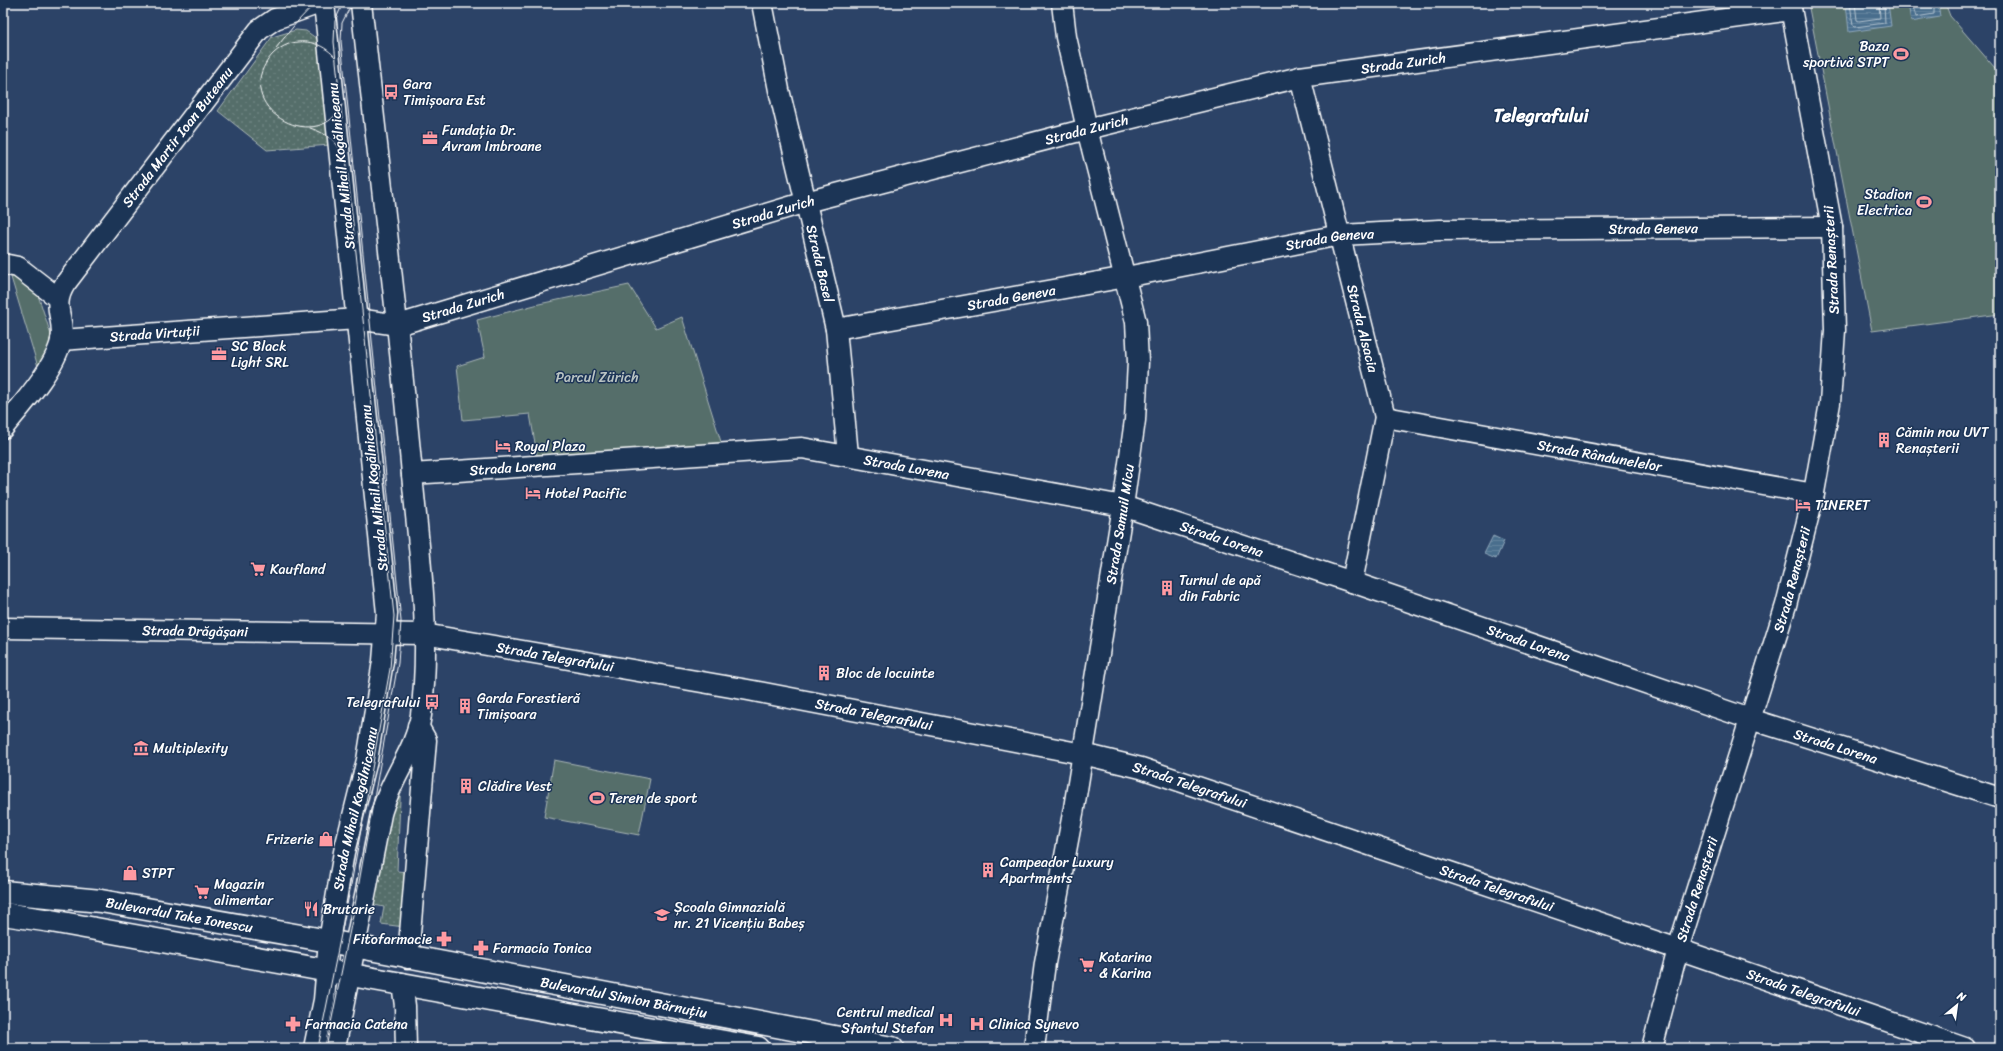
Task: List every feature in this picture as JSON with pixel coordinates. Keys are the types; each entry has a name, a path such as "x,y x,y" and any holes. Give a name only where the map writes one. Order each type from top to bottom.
{"main road":[{"name":"Bulevardul Take Ionescu","path":"3,892 101,901 329,941 355,947"},
{"name":"Bulevardul Take Ionescu","path":"3,914 326,969"},
{"name":"Bulevardul Simion Bărnuțiu","path":"355,947 892,1048"},
{"name":"Bulevardul Simion Bărnuțiu","path":"326,969 758,1048"}],"street":[{"name":"Strada Martir Ioan Buteanu","path":"58,298 65,284 254,36 263,27 275,19 320,3"},
{"name":"Strada Mihail Kogălniceanu","path":"314,1048 324,1000 329,941 344,852 367,760 383,661 386,632 386,603 324,3"},
{"name":"Strada Mihail Kogălniceanu","path":"335,1048 384,804 418,726 424,688 424,634 412,474 398,325 361,3"},
{"name":"Strada Basel","path":"762,3 779,90 836,329 848,456"},
{"name":"Strada Samuil Micu","path":"1034,1048 1045,962 1083,754 1123,506 1135,420 1138,362 1136,322 1126,277 1087,129 1066,37 1062,3"},
{"name":"Strada Zurich","path":"398,325 806,202 1087,129 1300,77 1790,6"},
{"name":"Strada Renașterii","path":"1652,1048 1678,949 1786,605 1814,494 1830,403 1835,330 1832,227 1790,6"},
{"name":"Strada Alsacia","path":"1300,77 1385,417 1352,582"},
{"name":"Strada Geneva","path":"836,329 1126,277 1340,235 1440,230 1832,227"},
{"path":"3,264 11,264 18,267 58,298 62,340 56,356 46,371 3,428"},
{"name":"Strada Virtuții","path":"62,340 357,319 398,325"},
{"name":"Strada Rândunelelor","path":"1385,417 1814,494"},
{"name":"Strada Lorena","path":"412,474 802,448 1123,506 1352,582 1750,720 2000,798"},
{"name":"Strada Drăgășani","path":"3,628 386,632"},
{"name":"Strada Telegrafului","path":"386,632 424,634 748,690 1083,754 1140,768 1678,949 1965,1048"},
{"path":"408,958 426,740 418,726"},
{"path":"402,983 406,1006 406,1048"}],"green space":[{"name":"Stadion Electrica","path":"1808,3 1945,3 1950,16 1995,68 2000,67 2000,314 1872,331"},
{"path":"296,30 306,31 320,41 330,145 267,150 218,111 272,37"},
{"path":"10,274 36,289 53,341 39,370"},
{"name":"Parcul Zürich","path":"629,285 656,328 682,317 722,445 590,455 537,455 530,414 463,420 457,366 485,357 477,320 539,304"},
{"name":"Teren de sport","path":"554,760 650,779 639,835 544,817"},
{"path":"401,776 397,871 407,872 404,927 381,924 384,907 374,905 378,887 371,885"}],"water":[{"path":"1846,3 1888,3 1891,26 1849,32"},
{"path":"1908,3 1938,3 1940,17 1911,22"},
{"path":"1493,536 1504,541 1496,559 1484,554"}],"tram line":[{"path":"276,48 315,3"},
{"path":"318,1048 351,885 390,669 394,616 334,42 335,21 343,3"},
{"path":"326,1048 355,905 398,663 401,621 341,41 342,23 352,3"},
{"path":"336,58 332,53 316,44 304,42 288,44 277,50 266,63 260,81 262,97 271,111 284,121 300,126 316,126 331,120 342,105"},
{"path":"310,128 335,142 344,156"}],"place":[{"name":"Baza sportivă STPT","path":"1901,54"},
{"name":"Gara Timișoara Est","path":"391,92"},
{"name":"Fundația Dr. Avram Imbroane","path":"430,138"},
{"name":"Stadion Electrica","path":"1924,202"},
{"name":"SC Black Light SRL","path":"219,354"},
{"name":"Cămin nou UVT Renașterii","path":"1884,440"},
{"name":"Royal Plaza","path":"503,446"},
{"name":"Hotel Pacific","path":"533,493"},
{"name":"TINERET","path":"1803,505"},
{"name":"Kaufland","path":"258,569"},
{"name":"Turnul de apă din Fabric","path":"1167,588"},
{"name":"Bloc de locuinte","path":"824,673"},
{"name":"Telegrafului","path":"432,702"},
{"name":"Garda Forestieră Timișoara","path":"465,706"},
{"name":"Multiplexity","path":"141,748"},
{"name":"Clădire Vest","path":"466,786"},
{"name":"Teren de sport","path":"597,798"},
{"name":"Frizerie","path":"326,839"},
{"name":"Campeador Luxury Apartments","path":"988,870"},
{"name":"STPT","path":"130,873"},
{"name":"Magazin alimentar","path":"202,892"},
{"name":"Brutarie","path":"311,909"},
{"name":"Școala Gimnazială nr. 21 Vicențiu Babeș","path":"662,915"},
{"name":"Fitofarmacie","path":"444,939"},
{"name":"Farmacia Tonica","path":"481,948"},
{"name":"Katarina & Karina","path":"1087,965"},
{"name":"Centrul medical Sfantul Stefan","path":"946,1020"},
{"name":"Farmacia Catena","path":"293,1024"},
{"name":"Clinica Synevo","path":"977,1024"}],"district":[{"name":"Telegrafului","path":"1541,116"}]}
